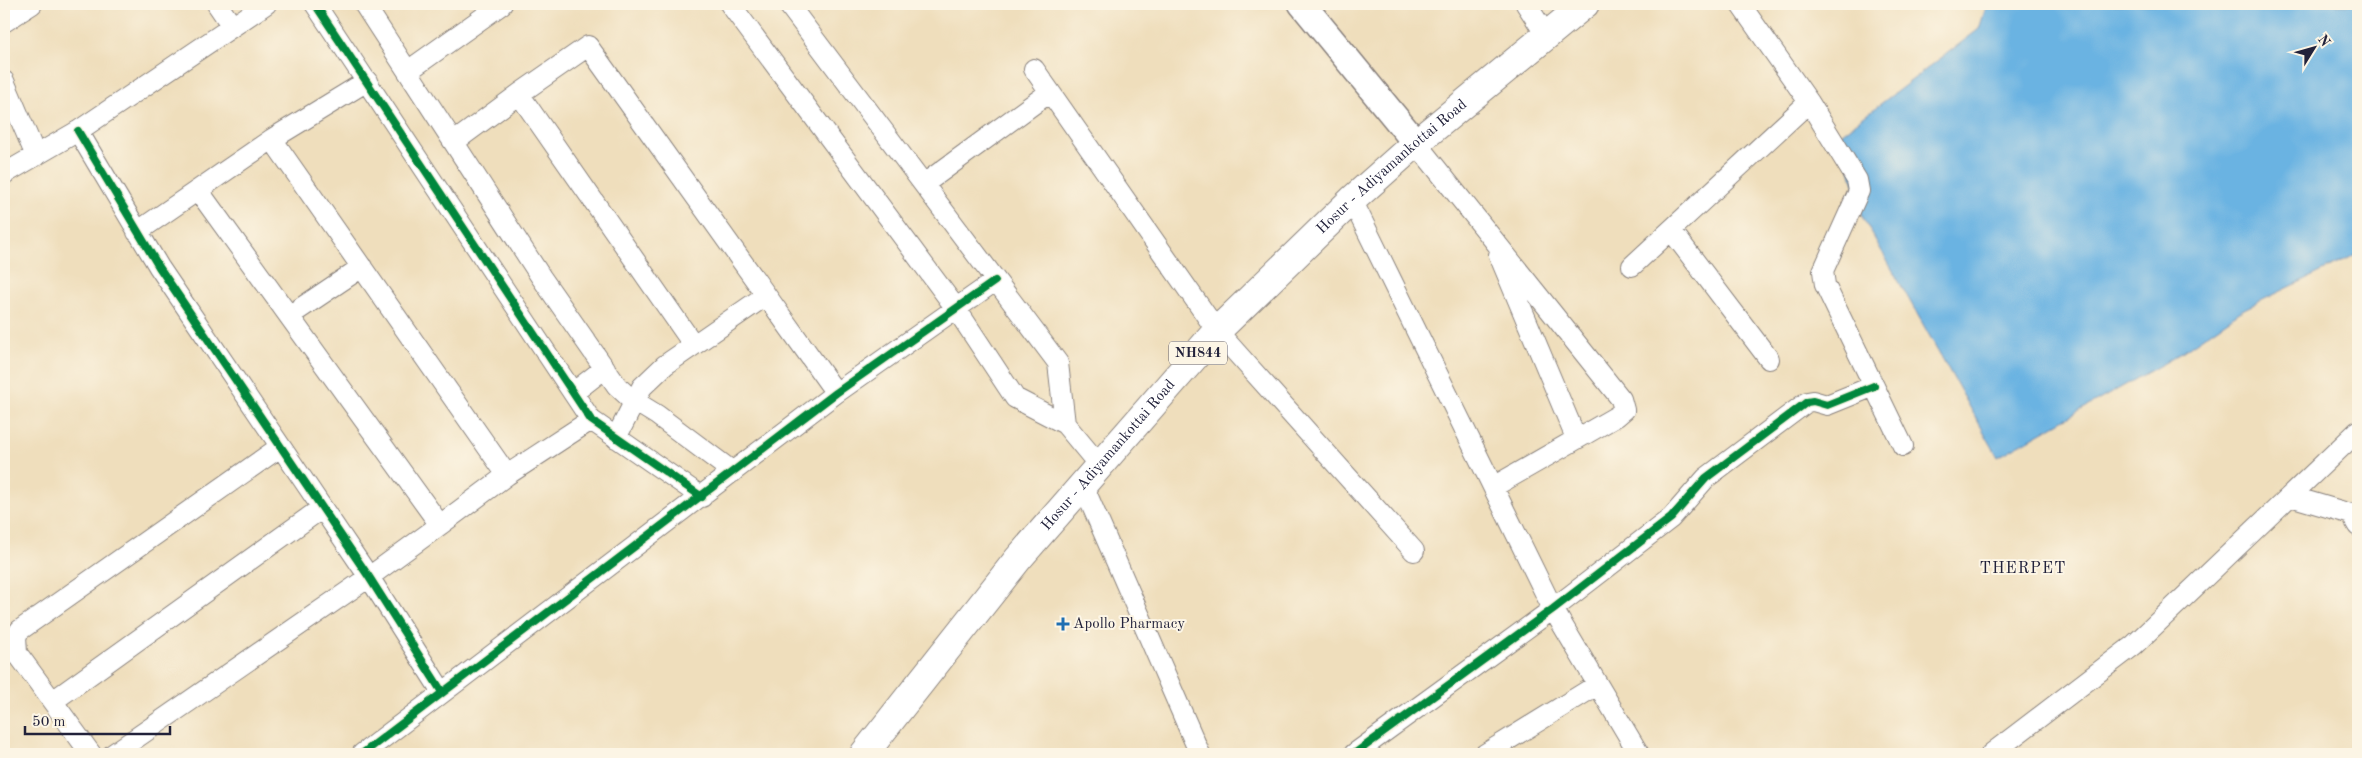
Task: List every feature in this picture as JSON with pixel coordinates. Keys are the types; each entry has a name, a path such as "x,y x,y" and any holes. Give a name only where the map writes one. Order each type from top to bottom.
{"highway":[{"name":"Hosur - Adiyamankottai Road","path":"864,754 1018,559 1217,331 1352,200 1416,143 1585,4"}],"main road":[{"path":"1302,4 1416,143"}],"street":[{"path":"4,22 32,4"},
{"path":"217,4 232,26"},
{"path":"4,174 78,131 266,4"},
{"path":"315,4 591,420 702,497"},
{"path":"364,4 541,278 617,386 634,402 657,415 733,472"},
{"path":"408,72 502,4"},
{"path":"730,4 955,307 1015,398 1065,424"},
{"path":"788,4 1058,363 1065,424 1091,474 1200,754"},
{"path":"1526,4 1546,35"},
{"path":"1740,4 1809,102 1857,180 1859,191 1823,271 1825,285 1903,446"},
{"path":"454,142 588,46 836,393"},
{"path":"1034,68 1217,331 1414,551"},
{"path":"4,81 36,156"},
{"path":"137,232 272,139 367,81"},
{"path":"924,184 1050,92"},
{"path":"519,94 693,344"},
{"path":"1632,266 1809,102"},
{"path":"78,131 137,232 369,578 442,692"},
{"path":"272,139 507,475"},
{"path":"1416,143 1622,399 1624,410 1617,416 1493,487"},
{"path":"198,190 440,525"},
{"path":"1352,200 1552,609 1639,754"},
{"path":"1671,230 1769,359"},
{"path":"1489,233 1576,438"},
{"path":"289,316 362,267"},
{"path":"362,754 702,497 836,393 995,280"},
{"path":"616,438 642,387 665,365 765,296"},
{"path":"574,393 605,368"},
{"path":"1354,754 1552,609 1670,518 1706,478 1807,402 1813,401 1826,405 1874,386"},
{"path":"113,754 369,578 507,475 591,420"},
{"path":"1991,754 2134,645 2358,431"},
{"path":"91,754 18,653 16,636 20,630 280,447"},
{"path":"2290,496 2350,514 2358,526"},
{"path":"53,701 322,508"},
{"path":"1485,754 1597,685"}],"water":[{"path":"1987,4 2358,4 2358,254 2244,309 2173,358 1998,457 1863,218 1841,134 1979,29"}],"cycle path":[{"path":"315,4 591,420 702,497"},
{"path":"78,131 159,267 369,577 442,692"},
{"path":"362,754 836,393 995,281"},
{"path":"1354,754 1553,609 1671,518 1706,478 1807,402 1813,401 1827,405 1874,386"}],"place":[{"name":"Apollo Pharmacy","path":"1063,624"}],"district":[{"name":"THERPET","path":"2023,569"}]}
